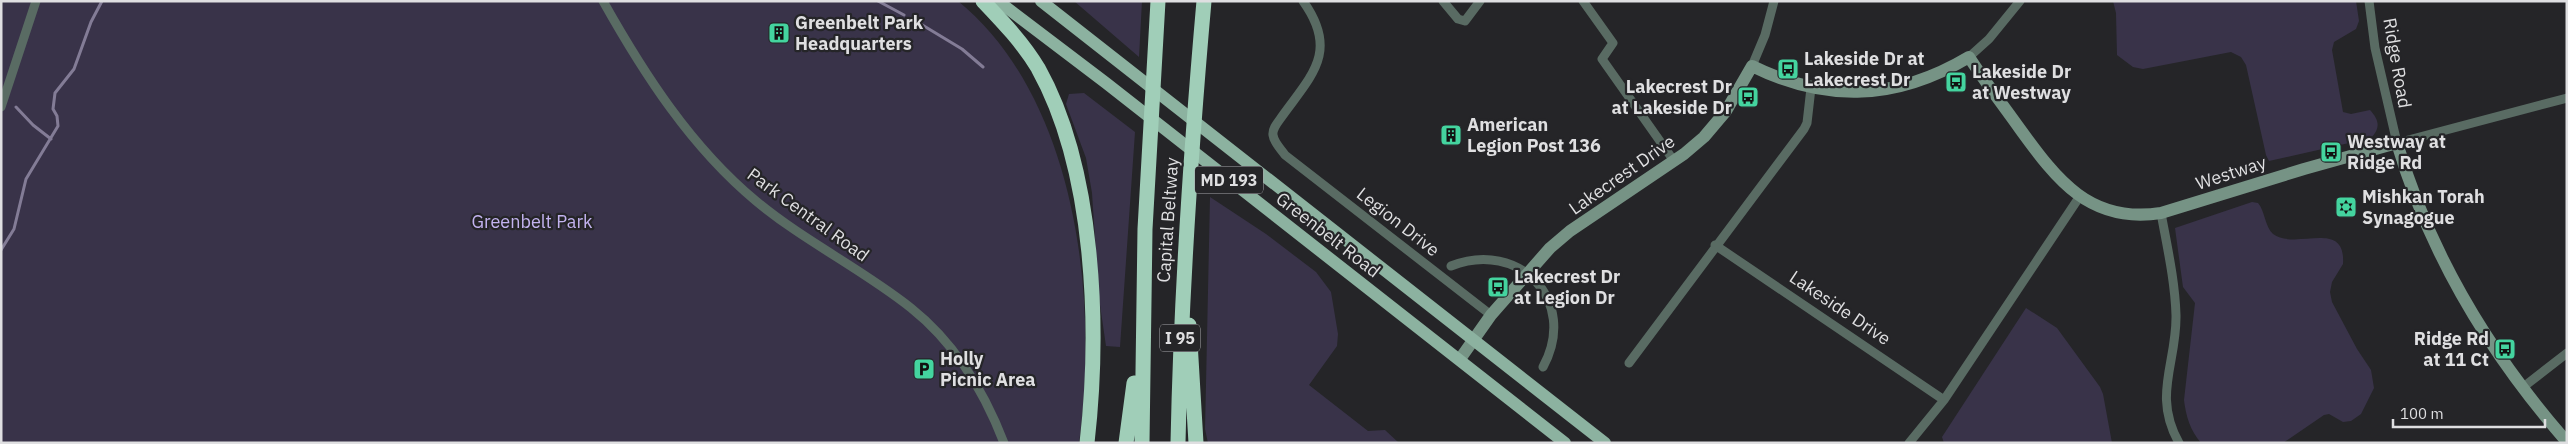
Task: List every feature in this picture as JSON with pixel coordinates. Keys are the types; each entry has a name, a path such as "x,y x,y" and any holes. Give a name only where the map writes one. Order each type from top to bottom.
{"highway":[{"path":"983,1 1022,44 1038,69 1065,131 1071,152 1086,236 1092,302 1092,376 1087,443"},
{"name":"Capital Beltway","path":"1142,443 1149,149 1158,1"},
{"name":"Capital Beltway","path":"1178,443 1180,316 1204,1"},
{"path":"1185,234 1196,443"},
{"path":"1126,443 1144,309"}],"main road":[{"name":"Greenbelt Road","path":"998,1 1566,443"},
{"name":"Greenbelt Road","path":"1041,1 1606,443"}],"street":[{"path":"1,107 36,1"},
{"name":"Legion Drive","path":"1303,1 1317,26 1318,65 1305,88 1274,129 1274,141 1285,155 1491,315"},
{"path":"1443,1 1458,19 1465,21 1480,1"},
{"path":"1583,1 1613,42 1602,59 1674,161"},
{"name":"Lakecrest Drive","path":"1460,359 1491,315 1550,248 1570,231 1674,161 1711,130 1730,104 1752,66 1765,35 1774,1"},
{"path":"1752,66 1781,79 1812,88 1854,93 1888,89 1922,81 1969,57 1989,39 2020,1"},
{"name":"Ridge Road","path":"2369,1 2374,48 2397,143 2415,200 2444,266 2480,327 2522,388 2567,442"},
{"name":"Park Central Road","path":"604,2 669,108 725,173 756,202 836,258 885,289 935,330 973,376 994,416 1004,443"},
{"name":"Westway","path":"1969,57 2060,182 2080,196 2115,211 2144,214 2161,213 2304,168 2567,98"},
{"path":"1629,363 1715,245 1804,129 1812,88"},
{"path":"1909,443 1944,400 2080,196"},
{"path":"2161,213 2176,315 2166,383 2166,399 2171,424 2179,443"},
{"name":"Lakeside Drive","path":"1715,245 1944,400"},
{"path":"1451,266 1469,260 1489,258 1510,263 1540,286 1552,310 1554,340 1543,367"},
{"path":"2522,388 2567,353"}],"green space":[{"name":"Greenbelt Park","path":"1,1 958,1 998,42 1030,91 1054,146 1071,205 1081,266 1085,327 1084,387 1079,443 1,443"},
{"path":"1074,1 1142,1 1139,57"},
{"path":"2113,1 2356,1 2359,21 2356,29 2334,42 2332,50 2343,112 2351,114 2370,110 2378,124 2376,131 2371,138 2269,161 2266,155 2246,65 2241,57 2231,52 2143,69 2133,67 2117,55 2116,13"},
{"path":"1084,93 1135,132 1120,347 1106,346 1099,298 1092,193 1086,158 1066,104 1069,94"},
{"path":"1210,197 1266,234 1316,272 1331,292 1338,334 1337,346 1309,385 1368,431 1385,430 1399,443 1208,443 1205,429"},
{"path":"2252,202 2258,203 2260,206 2268,227 2273,234 2283,238 2318,238 2337,242 2342,250 2343,264 2332,282 2330,292 2332,302 2357,349 2371,370 2374,388 2361,414 2351,421 2343,422 2329,414 2324,415 2283,443 2201,443 2189,423 2184,400 2195,303 2183,287 2175,228"},
{"path":"2026,308 2057,328 2100,387 2112,443 1944,443 1942,437"}],"waterway":[{"path":"1,250 14,229 26,179 58,126 57,116 53,109 55,93 74,69 91,22 102,1"},
{"path":"878,1 904,15"},
{"path":"919,23 962,49 983,67"},
{"path":"16,107 33,125 51,139"}],"place":[{"name":"Greenbelt Park Headquarters","path":"779,33"},
{"name":"Lakeside Dr at Lakecrest Dr","path":"1788,69"},
{"name":"Lakeside Dr at Westway","path":"1956,82"},
{"name":"Lakecrest Dr at Lakeside Dr","path":"1748,97"},
{"name":"American Legion Post 136","path":"1451,135"},
{"name":"Westway at Ridge Rd","path":"2331,152"},
{"name":"Mishkan Torah Synagogue","path":"2346,207"},
{"name":"Lakecrest Dr at Legion Dr","path":"1498,287"},
{"name":"Ridge Rd at 11 Ct","path":"2505,349"},
{"name":"Holly Picnic Area","path":"924,369"}]}
